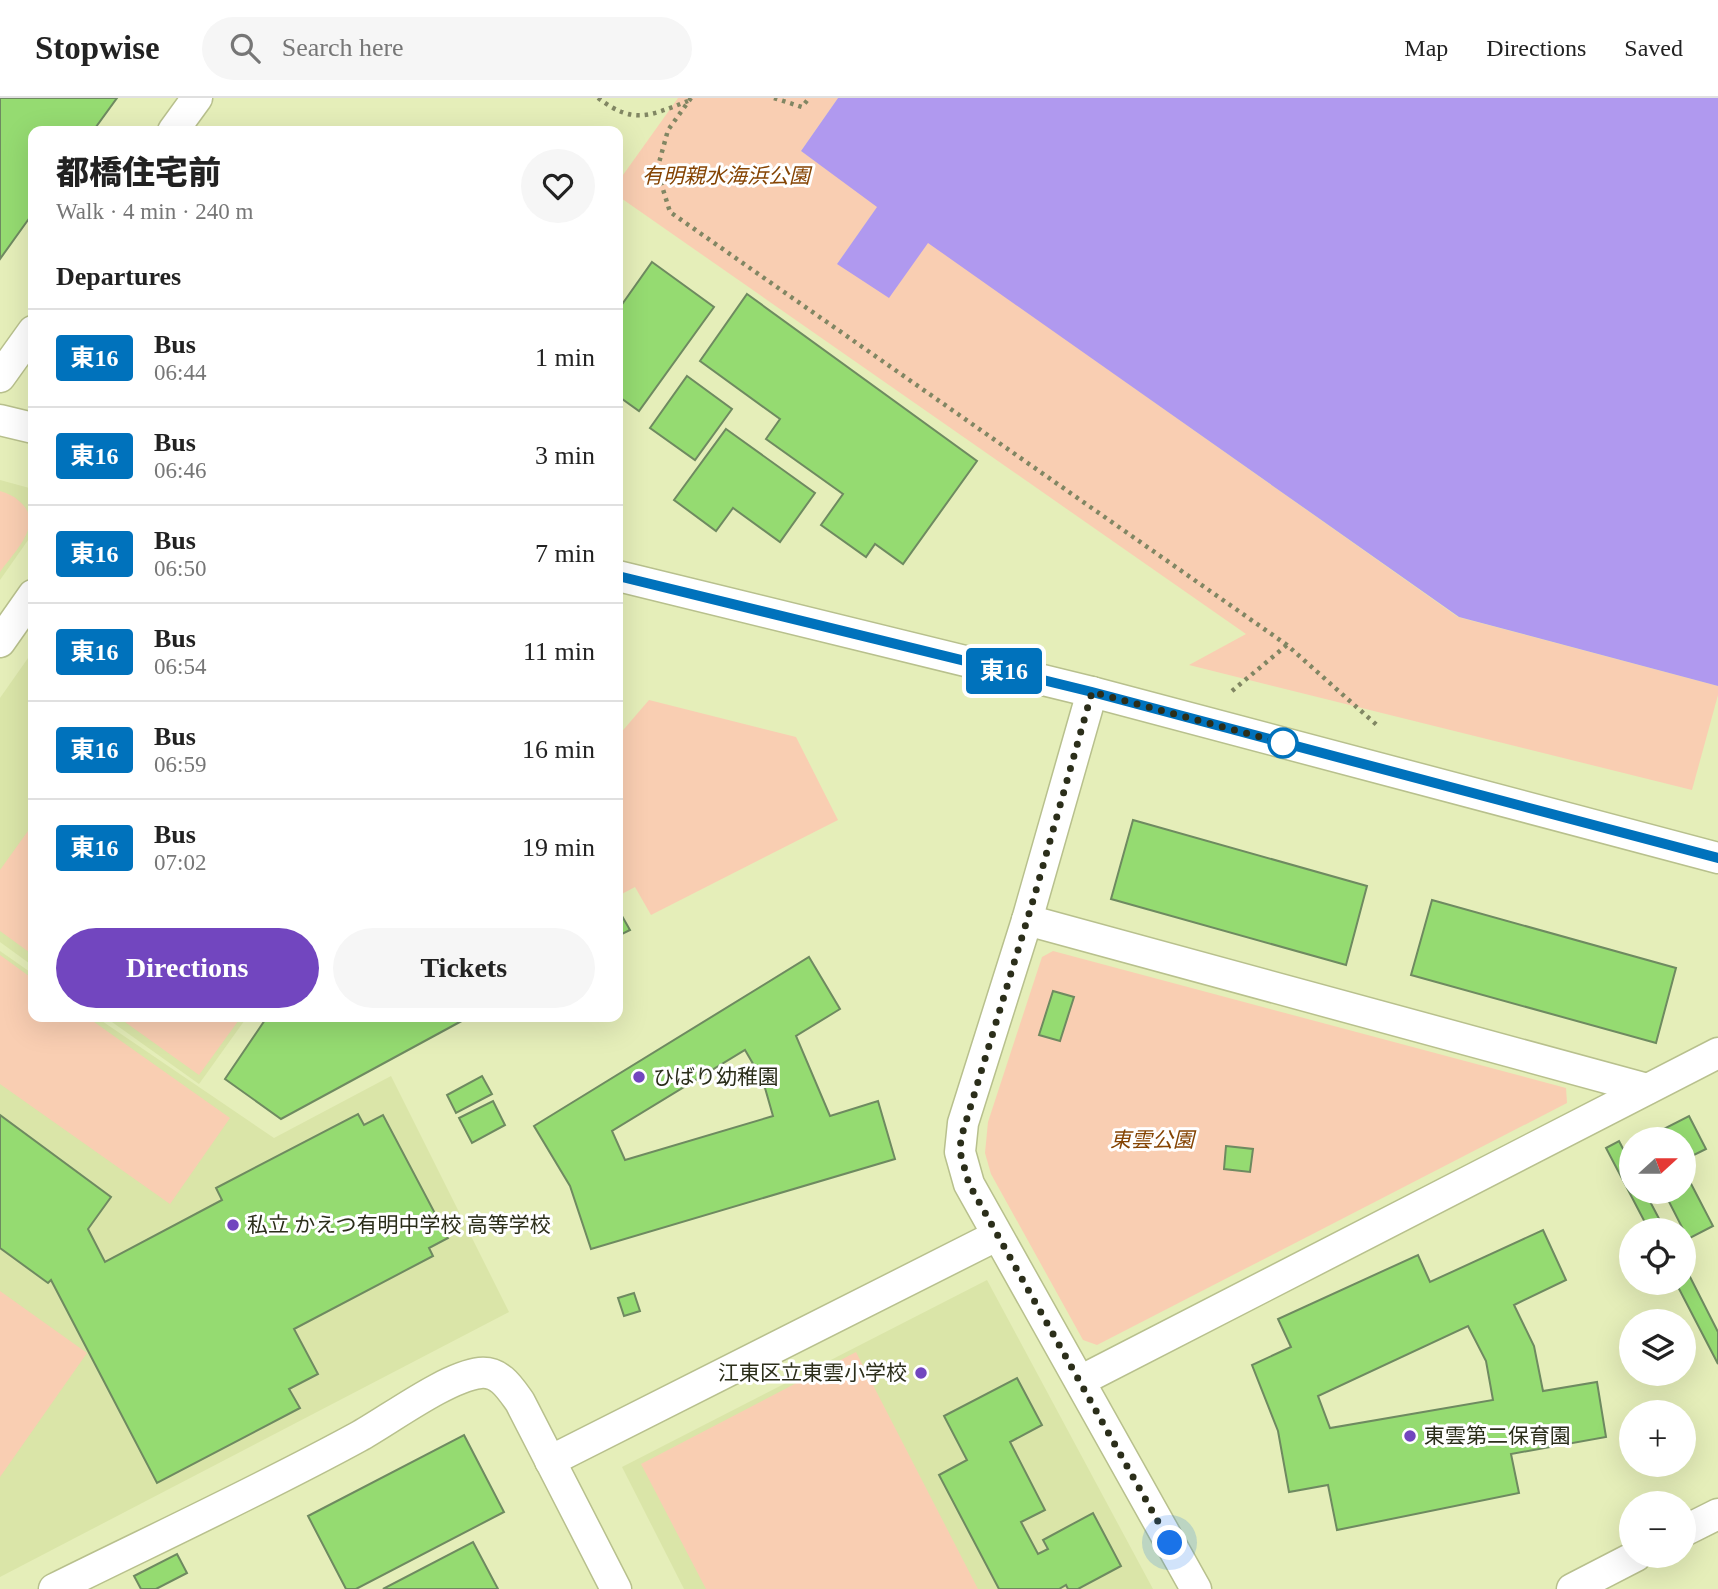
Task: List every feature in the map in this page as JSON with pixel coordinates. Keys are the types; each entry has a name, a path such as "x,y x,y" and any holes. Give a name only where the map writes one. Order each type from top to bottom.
{"street":[{"path":"177,126 197,98"},
{"path":"0,377 28,338"},
{"path":"0,420 28,427"},
{"path":"623,577 1092,692 1718,858"},
{"path":"0,642 28,602"},
{"path":"1092,692 961,1138 960,1152 962,1169 996,1236 1196,1589"},
{"path":"1027,920 1647,1089"},
{"path":"1080,1381 1718,1053"},
{"path":"550,1461 996,1236"},
{"path":"54,1589 359,1437 446,1385 480,1373 497,1376 508,1385 520,1402 616,1589"},
{"path":"1696,1525 1718,1514"},
{"path":"1572,1589 1619,1565"}],"path":[{"path":"598,98 614,110 633,116 655,113 690,99"},
{"path":"774,98 802,107 809,98"},
{"path":"690,99 668,130 657,170 670,212 1287,645 1378,727"},
{"path":"1232,691 1287,645"}],"shaded area":[{"path":"838,98 1718,98 1718,686 1459,617 928,243 889,298 837,264 877,207 801,151"},
{"path":"0,480 28,488 28,540 0,580"},
{"path":"28,658 28,962 0,942 0,698"},
{"name":"私立 かえつ有明中学校 高等学校","path":"0,951 28,971 28,1022 103,1022 274,1138 391,1076 509,1312 0,1577"},
{"path":"112,1022 243,1022 199,1084"},
{"name":"江東区立東雲小学校","path":"987,1280 1153,1589 684,1589 622,1467"}],"green space":[{"name":"有明親水海浜公園","path":"678,98 838,98 801,151 878,206 837,264 928,242 1458,617 1718,686 1718,695 1692,790 1189,665 1246,634 623,199 623,175"},
{"path":"0,491 19,501 27,510 28,530 0,572"},
{"path":"649,700 796,737 838,820 651,915 635,887 623,893 623,730"},
{"path":"28,831 28,951 0,931 0,870"},
{"name":"東雲公園","path":"1053,951 1566,1088 1567,1103 1097,1345 1083,1340 991,1174 985,1153 988,1122 1042,957"},
{"path":"0,955 28,975 28,1022 94,1022 230,1118 170,1204 0,1084"},
{"path":"125,1022 237,1022 199,1075"},
{"path":"0,1291 87,1353 0,1477"},
{"path":"856,1352 978,1589 706,1589 641,1464"}],"building":[{"path":"0,98 117,98 97,126 28,126 28,220 0,259"},
{"path":"652,262 714,307 639,411 623,400 623,303"},
{"path":"747,294 977,461 903,564 875,544 866,557 821,525 843,494 766,439 780,419 700,361"},
{"path":"687,376 732,409 695,460 650,428"},
{"path":"726,429 815,493 780,542 733,508 716,531 674,500"},
{"path":"1133,820 1367,886 1346,965 1111,899"},
{"path":"1432,900 1676,968 1656,1043 1411,975"},
{"path":"623,918 630,930 623,934"},
{"path":"809,957 840,1009 796,1036 830,1116 878,1101 895,1159 591,1249 570,1186 534,1126","holes":["745,1050 763,1081 773,1116 625,1160 612,1131"]},
{"path":"1053,991 1074,997 1060,1041 1039,1035"},
{"path":"264,1022 460,1022 281,1119 225,1079"},
{"path":"482,1076 492,1094 456,1113 447,1095"},
{"path":"493,1101 505,1125 472,1143 459,1118"},
{"path":"358,1114 364,1125 383,1115 448,1238 429,1248 433,1256 294,1329 318,1374 289,1389 300,1408 157,1483 51,1280 48,1283 0,1248 0,1115 111,1197 88,1229 105,1262 222,1200 216,1188"},
{"path":"1689,1116 1695,1127 1668,1127"},
{"path":"1696,1130 1706,1149 1696,1154"},
{"path":"1619,1141 1619,1173 1606,1148"},
{"path":"1226,1146 1253,1149 1250,1172 1224,1169"},
{"path":"1696,1193 1713,1226 1696,1235 1696,1218 1677,1218 1670,1204 1696,1204"},
{"path":"1635,1204 1651,1204 1659,1218 1643,1218"},
{"path":"1543,1230 1566,1280 1514,1305 1534,1346 1543,1391 1597,1382 1606,1437 1511,1454 1519,1493 1337,1530 1328,1485 1289,1492 1278,1431 1252,1365 1291,1347 1278,1319 1418,1255 1430,1282","holes":["1468,1326 1486,1361 1493,1400 1330,1428 1318,1396"]},
{"path":"1696,1289 1718,1332 1718,1364 1696,1322 1696,1309 1689,1309 1682,1295 1696,1295"},
{"path":"634,1293 640,1311 624,1316 618,1298"},
{"path":"1017,1378 1042,1425 1010,1442 1045,1510 1021,1522 1038,1554 1048,1549 1043,1540 1093,1513 1121,1566 1078,1589 1068,1589 1066,1585 1059,1589 999,1589 939,1475 967,1460 944,1416"},
{"path":"464,1435 504,1512 356,1589 346,1589 308,1516"},
{"path":"473,1542 498,1589 383,1589"},
{"path":"177,1554 187,1573 156,1589 141,1589 134,1576"}],"bus line":[{"name":"東16","path":"623,577 1092,692 1718,858"}],"place":[{"name":"ひばり幼稚園","path":"639,1077"},
{"name":"私立 かえつ有明中学校 高等学校","path":"233,1225"},
{"name":"江東区立東雲小学校","path":"921,1373"},
{"name":"東雲第二保育園","path":"1410,1436"}],"route":[{"path":"1170,1543 969,1184 962,1169 960,1152 963,1123 1035,894 1092,692 1294,746 1283,743"}]}
